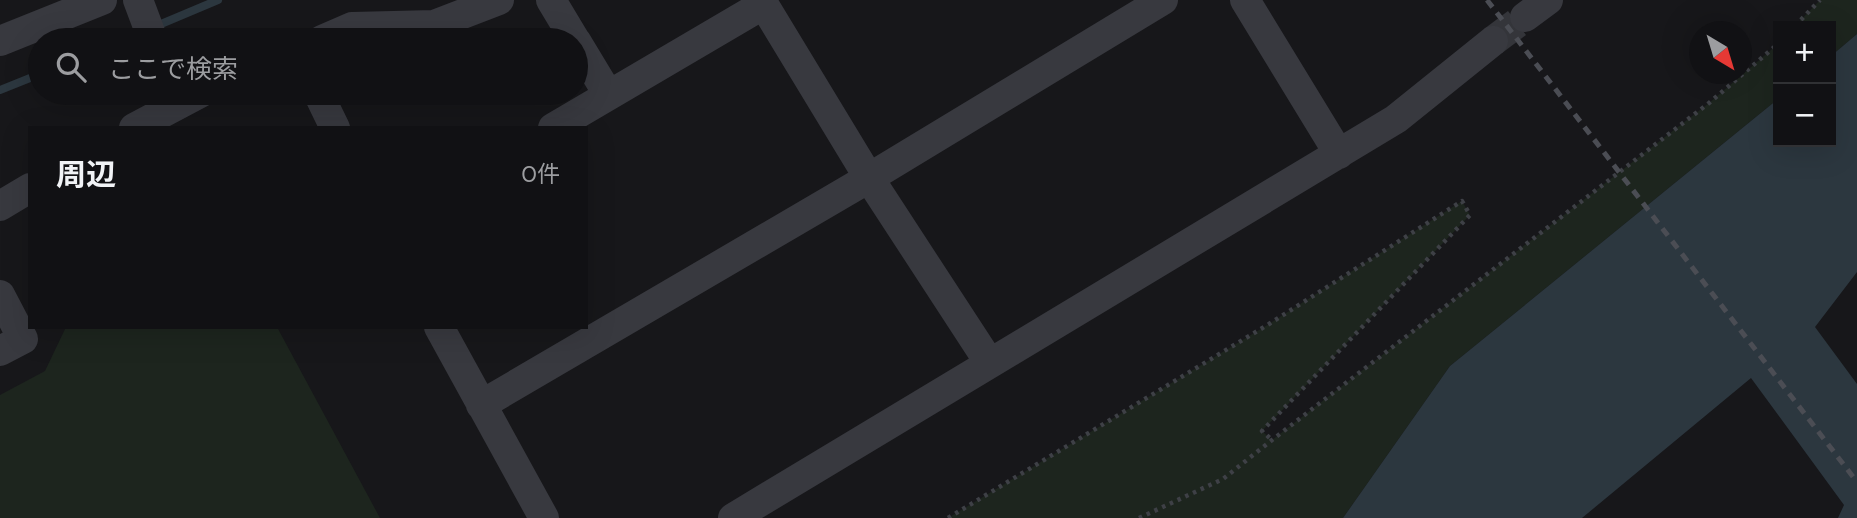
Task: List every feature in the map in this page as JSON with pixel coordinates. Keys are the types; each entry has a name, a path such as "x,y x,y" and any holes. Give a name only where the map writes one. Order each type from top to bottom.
{"street":[{"path":"32,28 102,0"},
{"path":"350,28 434,24 499,0"},
{"path":"551,0 568,28"},
{"path":"481,405 869,178 1163,0"},
{"path":"1245,0 1339,154"},
{"path":"556,126 762,2 869,178 989,362"},
{"path":"0,41 28,30"},
{"path":"733,518 1396,119 1493,41"},
{"path":"588,61 608,94"},
{"path":"137,126 170,105"},
{"path":"324,105 334,126"},
{"path":"0,206 28,189"},
{"path":"0,351 23,339 4,304"},
{"path":"440,329 544,518"}],"path":[{"path":"1800,21 1819,0"},
{"path":"1139,518 1223,479 1709,103 1773,48"},
{"path":"948,518 1269,324 1462,201 1470,215 1262,431 1272,440"}],"shaded area":[{"path":"1820,0 1857,0 1857,34 1836,52 1836,21 1800,21"},
{"path":"1857,34 1857,272 1815,327 1857,384 1857,518 1838,518 1844,505 1751,378 1582,518 1343,518 1450,366 1773,103 1773,147 1836,147 1836,52"},
{"path":"1773,48 1773,103 1450,366 1343,518 948,518 1269,324 1462,201 1470,215 1262,431 1272,440 1731,84 1752,84 1752,66"},
{"path":"65,329 278,329 380,518 0,518 0,395 45,371"}],"waterway":[{"path":"152,28 218,0"},
{"path":"0,90 28,79"}],"tunnel":[{"path":"1493,41 1525,17"}],"railway":[{"path":"1487,0 1857,482"}]}
